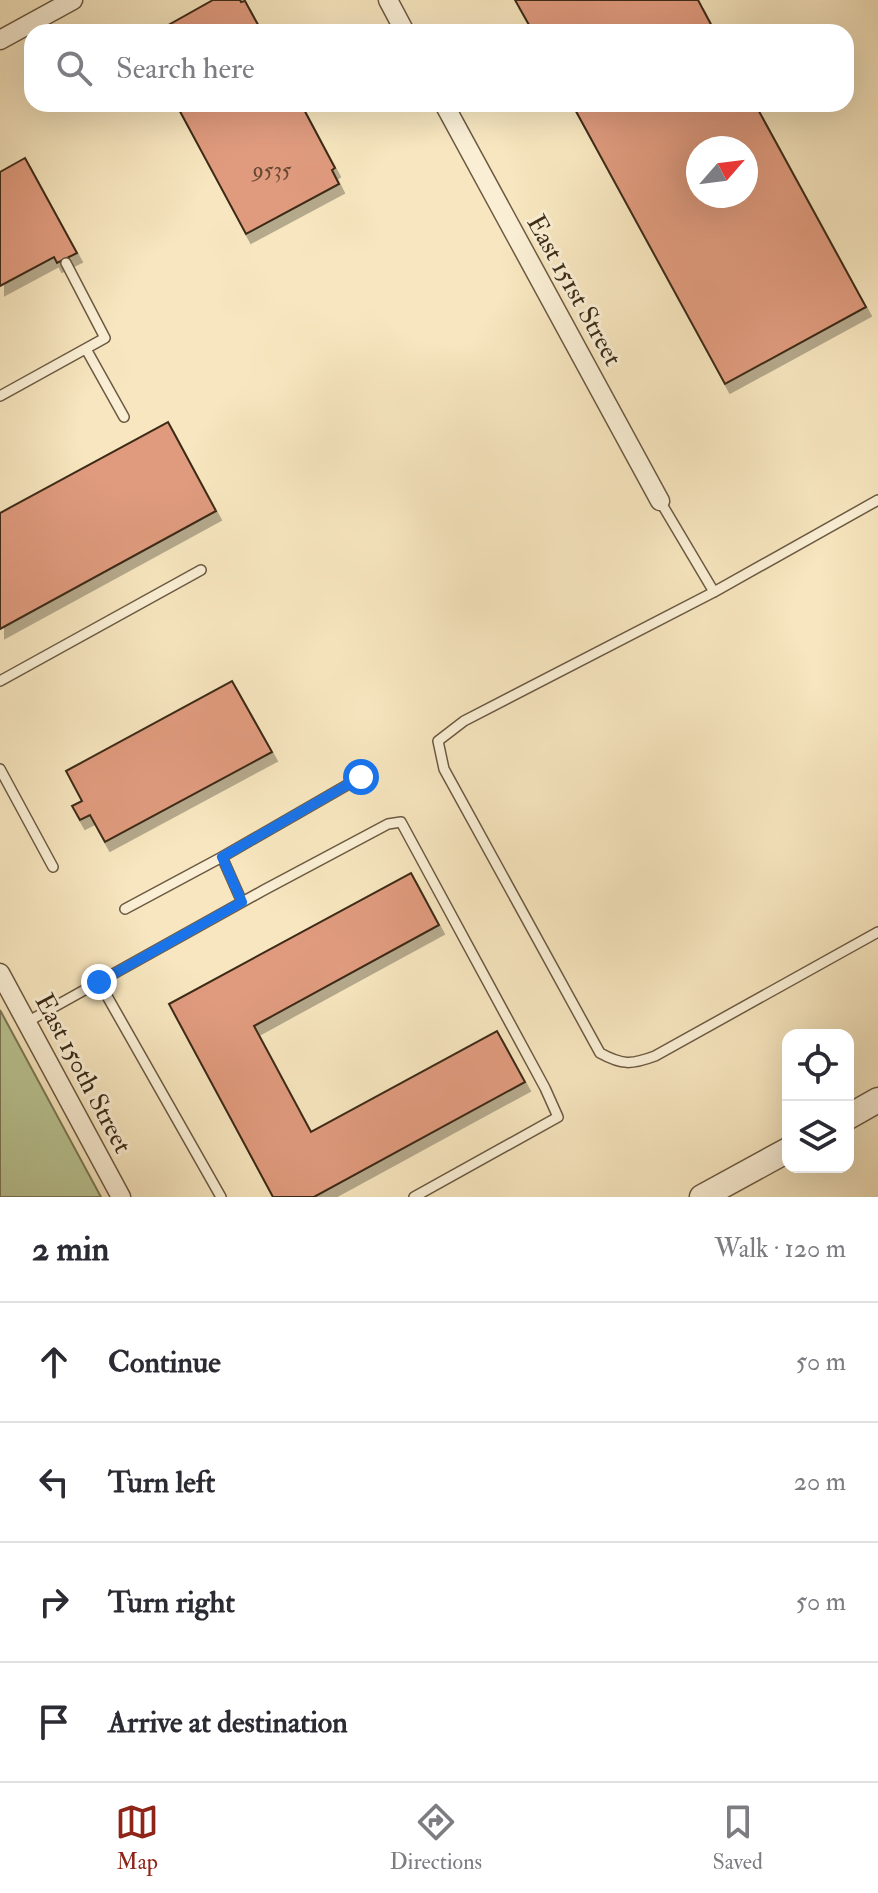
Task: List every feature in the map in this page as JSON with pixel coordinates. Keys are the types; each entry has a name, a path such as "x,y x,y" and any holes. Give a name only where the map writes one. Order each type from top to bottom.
{"street":[{"path":"29,24 73,0"},
{"path":"388,0 401,24"},
{"path":"0,40 24,27"},
{"name":"East 151st Street","path":"448,112 660,501"},
{"name":"East 150th Street","path":"0,973 121,1197"},
{"path":"854,1114 878,1100"},
{"path":"702,1197 782,1153"}],"lane":[{"path":"0,396 105,338 66,263"},
{"path":"86,349 124,417"},
{"path":"878,500 714,592 464,721 438,741 444,769 600,1053 617,1062 636,1063 655,1056 878,932"},
{"path":"660,501 714,592"},
{"path":"0,681 201,570"},
{"path":"0,769 53,867"},
{"path":"125,909 361,777"},
{"path":"27,1022 242,902 388,824 401,822 558,1117 414,1197"},
{"path":"222,857 242,902"},
{"path":"99,982 221,1197"}],"green space":[{"path":"0,1010 101,1197 0,1197"}],"building":[{"path":"213,0 240,0 245,1 258,24 170,24"},
{"path":"515,0 698,0 711,24 528,24"},
{"path":"180,112 305,112 335,168 332,170 339,184 246,234"},
{"path":"576,112 759,112 866,307 725,384"},
{"path":"25,158 77,253 57,263 54,257 0,286 0,172"},
{"path":"168,422 216,511 0,629 0,513"},
{"path":"232,681 272,752 105,842 90,815 80,820 72,806 82,801 66,771"},
{"path":"411,873 439,925 254,1026 311,1132 497,1031 525,1082 314,1197 273,1197 169,1004"}],"route":[{"path":"99,982 242,902 222,857 361,777"}]}
